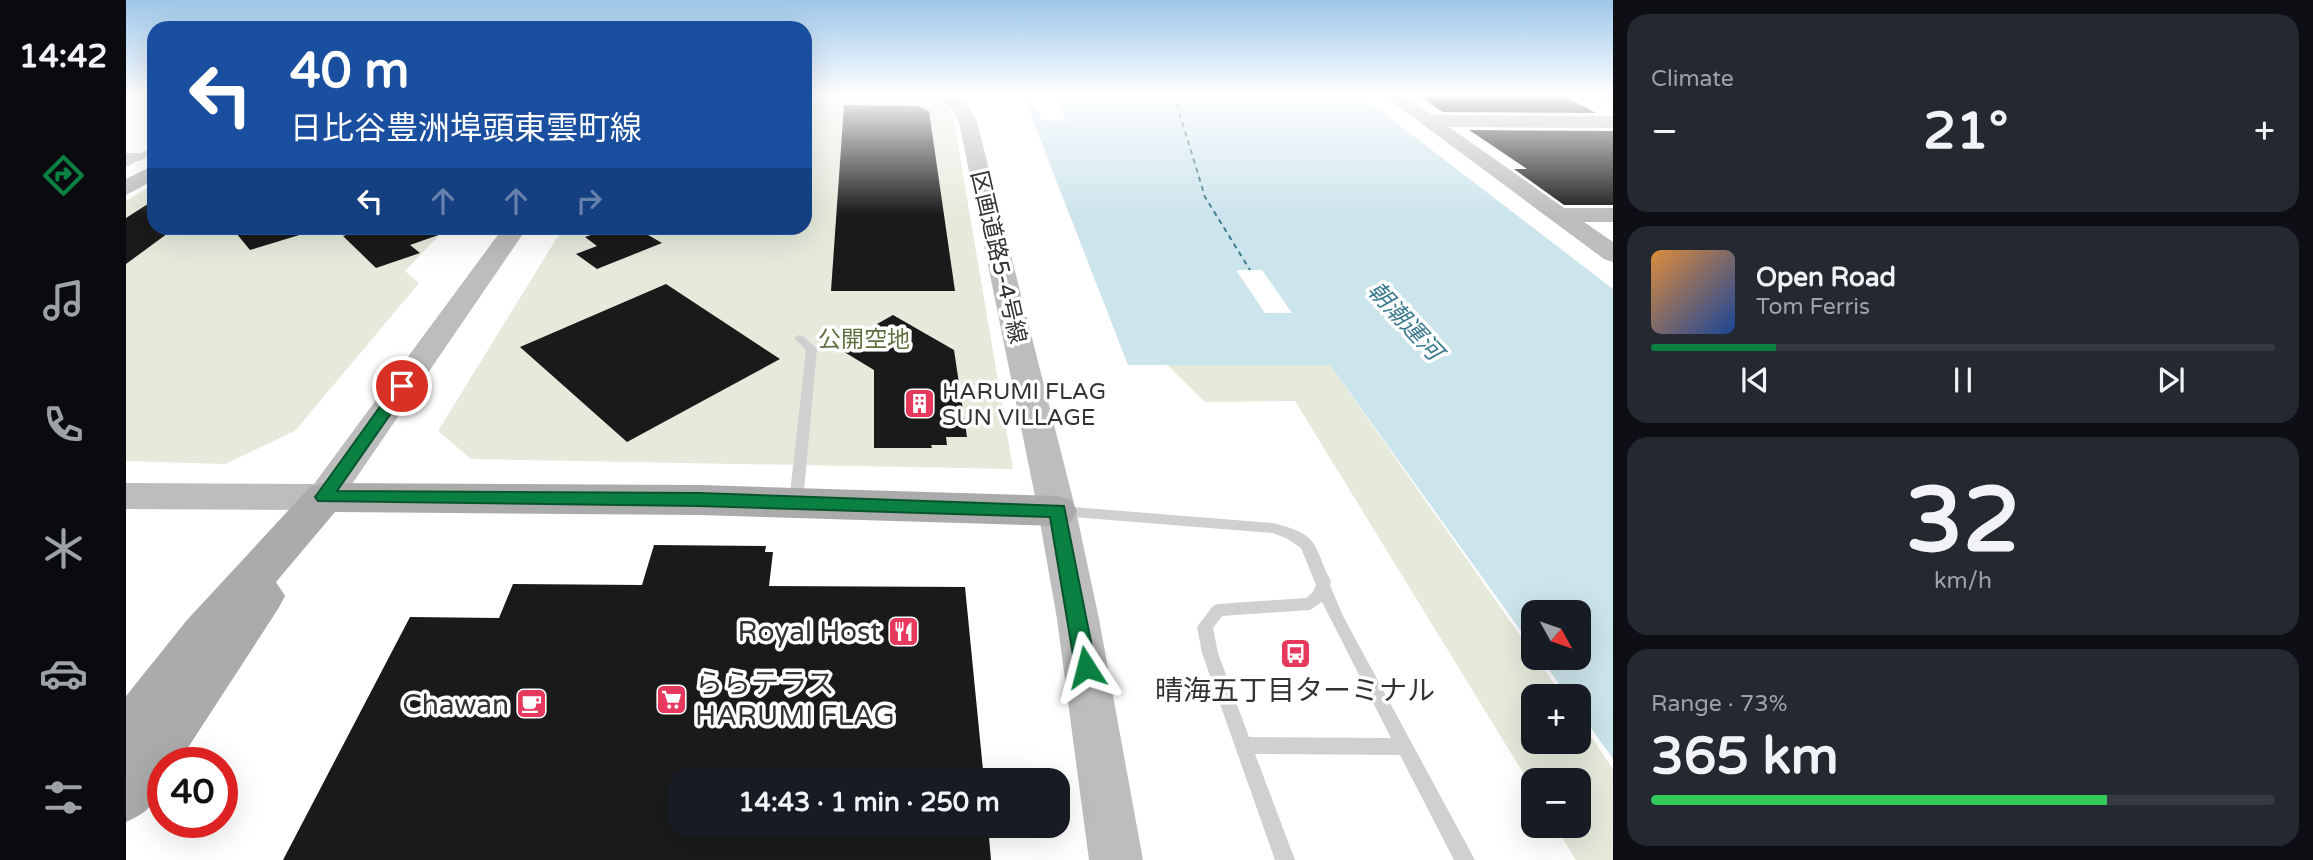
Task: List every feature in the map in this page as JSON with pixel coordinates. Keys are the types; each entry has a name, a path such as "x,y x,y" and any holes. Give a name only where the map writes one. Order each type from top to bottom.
{"main road":[{"path":"126,737 204,634 324,497 796,503 1057,511"},
{"path":"126,794 239,633 324,497"}],"street":[{"name":"区画道路5-4号線","path":"971,135 1057,511 1078,619 1116,860"},
{"path":"1449,135 1613,254"},
{"path":"126,188 140,161"},
{"path":"1559,215 1613,215"},
{"path":"126,496 324,497 510,235"}],"lane":[{"path":"126,165 140,161"},
{"path":"796,503 812,349 799,338"},
{"path":"1057,511 1273,528 1291,534 1307,545 1324,581 1336,617 1465,860"},
{"path":"1310,604 1320,595 1324,581"},
{"path":"1285,860 1210,653 1205,627 1218,610 1310,604 1336,617"},
{"path":"1244,745 1405,747"}],"green space":[{"name":"公開空地","path":"812,135 956,135 1013,469 471,459 438,431 559,235 812,235"},
{"path":"147,188 147,235 439,235 405,271 419,283 295,431 225,464 126,461 126,201"},
{"path":"1167,365 1330,365 1521,636 1521,670 1545,670 1555,684 1521,684 1521,754 1591,754 1591,737 1613,769 1613,860 1576,860 1562,838 1591,838 1591,768 1521,769 1295,401 1205,402"}],"water":[{"name":"朝潮運河","path":"1039,135 1412,135 1613,289 1613,759 1591,728 1591,684 1559,684 1549,670 1591,670 1591,600 1521,600 1521,631 1330,365 1128,365"}],"pier":[{"path":"1236,270 1262,270 1292,313 1265,313"}],"building":[{"path":"842,135 932,135 955,291 831,291"},
{"path":"1477,135 1613,135 1613,205 1564,205 1514,169 1527,169"},
{"path":"147,204 147,235 165,235 126,264 126,218"},
{"path":"238,235 299,235 250,250"},
{"path":"439,235 410,245 420,253 376,268 343,236"},
{"path":"648,235 662,243 597,269 576,254 597,246 585,237"},
{"path":"666,284 780,359 627,442 520,347"},
{"name":"HARUMI FLAG SUN VILLAGE","path":"893,315 954,350 967,437 946,437 947,445 931,445 932,448 874,448 874,370 836,347"},
{"name":"ららテラス HARUMI FLAG","path":"654,545 766,546 765,552 773,552 769,586 965,587 983,768 668,768 668,838 989,838 991,860 283,860 410,617 499,618 513,584 642,585"}],"ferry route":[{"path":"1186,135 1205,197 1250,270"}],"place":[{"name":"HARUMI FLAG SUN VILLAGE","path":"919,404"},
{"name":"Royal Host","path":"904,631"},
{"name":"晴海五丁目ターミナル","path":"1295,653"},
{"name":"ららテラス HARUMI FLAG","path":"672,699"},
{"name":"Chawan","path":"532,704"}],"route":[{"path":"402,386 324,497 699,500 1057,511 1086,667"}]}
